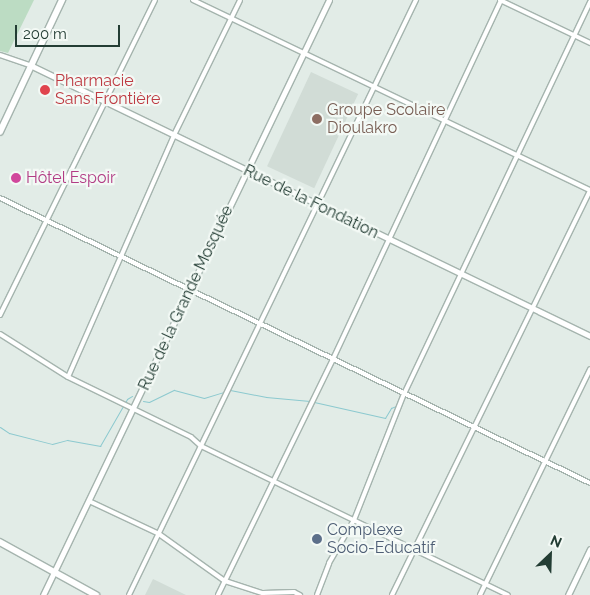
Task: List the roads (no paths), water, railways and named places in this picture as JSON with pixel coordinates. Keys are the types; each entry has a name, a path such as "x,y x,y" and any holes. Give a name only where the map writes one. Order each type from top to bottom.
{"main road":[{"path":"0,132 62,0"},
{"path":"0,542 96,595"}],"street":[{"path":"0,315 107,102 155,0"},
{"path":"194,0 590,190 392,595"},
{"path":"68,377 122,258 174,135 240,0"},
{"name":"Rue de la Grande Mosquée","path":"43,595 191,291 246,170 329,0"},
{"path":"130,595 416,0"},
{"path":"218,595 333,359 387,239 500,0 590,43"},
{"path":"317,595 329,563 354,520 404,394 590,2"},
{"path":"0,55 32,66"},
{"name":"Rue de la Fondation","path":"32,66 590,336"},
{"path":"0,198 590,483"},
{"path":"0,334 68,377 191,437 201,446 508,595"},
{"path":"480,595 590,369"},
{"path":"89,501 159,534 225,581 262,593 294,592 300,595"},
{"path":"568,595 590,549"}],"waterway":[{"path":"143,401 149,402 174,390 204,398 224,392"},
{"path":"230,390 266,397 310,401"},
{"path":"0,427 9,433 52,444 67,440 100,446 127,399 132,396"},
{"path":"314,402 385,418 391,408 396,406"}],"place":[{"name":"Pharmacie Sans Frontière","path":"45,90"},
{"name":"Groupe Scolaire Dioulakro","path":"317,119"},
{"name":"Hôtel Espoir","path":"16,178"},
{"name":"Complexe Socio-Educatif","path":"317,539"}]}
